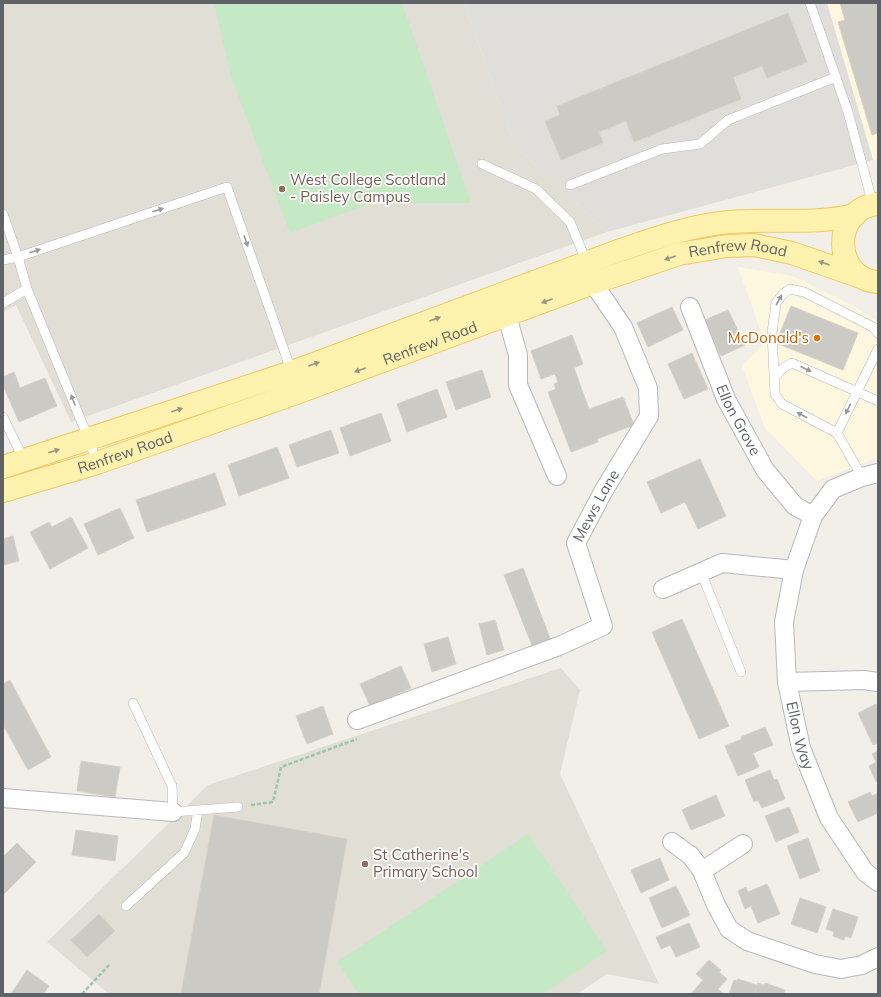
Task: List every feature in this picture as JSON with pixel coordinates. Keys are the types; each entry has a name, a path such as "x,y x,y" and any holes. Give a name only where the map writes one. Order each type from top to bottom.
{"main road":[{"name":"Renfrew Road","path":"3,491 97,463 587,263 668,234 729,222 760,220 819,221 868,208"},
{"path":"868,208 851,219 845,230 842,243 845,256 851,268 872,282"},
{"name":"Renfrew Road","path":"3,467 89,440 296,382 507,316 594,283 679,254 736,245 754,245 792,253 872,282"}],"street":[{"name":"Mews Lane","path":"357,720 559,646 603,626 576,544 604,490 650,416 648,388 623,327 594,283 587,263"},
{"name":"Ellon Grove","path":"690,307 726,399 765,470 795,506 813,516"},
{"path":"507,316 518,355 518,385 557,476"},
{"name":"Ellon Way","path":"870,475 833,489 813,516 794,570 784,622 787,682 801,748 829,818 865,872 878,882"},
{"path":"663,589 722,563 794,570"},
{"path":"787,682 864,680 878,682"},
{"path":"3,798 173,812"},
{"path":"672,842 691,856 702,871 716,905 729,929 747,941 815,964 841,969 862,965 878,957"},
{"path":"702,871 743,844"}],"lane":[{"path":"810,3 848,112 868,208"},
{"path":"570,184 662,149 700,144 728,120 836,77"},
{"path":"482,164 536,189 570,222 587,263"},
{"path":"3,260 18,257 228,187 296,382"},
{"path":"3,214 27,289 97,463"},
{"path":"3,303 27,289"},
{"path":"870,475 836,433 782,404 775,394 772,333 776,303 783,294 790,289 804,292 873,327 878,333"},
{"path":"836,433 878,349"},
{"path":"774,378 783,368 792,363 878,401"},
{"path":"3,417 24,460"},
{"path":"701,572 741,672"},
{"path":"133,703 172,786 173,812 238,807"},
{"path":"126,906 184,853 195,829 198,810"}],"path":[{"path":"238,807 273,802 281,767 363,737"},
{"path":"82,994 110,964"}],"shaded area":[{"name":"West College Scotland - Paisley Campus","path":"3,3 464,3 515,146 607,232 71,422 16,305 3,312"},
{"path":"464,3 827,3 873,160 607,232 515,146"},
{"path":"827,3 878,3 878,159 873,160"},
{"path":"738,267 792,276 854,306 878,322 878,457 817,481 765,428 742,366 765,343"},
{"name":"St Catherine's Primary School","path":"561,668 580,690 560,774 659,984 607,974 577,994 109,994 47,942 208,785"}],"green space":[{"path":"214,3 402,3 471,203 372,203 290,233 231,77"},
{"path":"528,834 607,951 543,994 359,994 337,962"}],"building":[{"path":"840,3 878,3 878,133 872,135 838,22 845,20"},
{"path":"788,13 807,62 767,78 762,66 733,77 741,99 634,142 626,121 599,132 603,143 561,160 545,121 560,115 557,106"},
{"name":"McDonald's","path":"791,306 858,333 843,370 776,343"},
{"path":"672,307 683,330 648,347 637,323"},
{"path":"728,310 745,345 721,356 705,320"},
{"path":"572,335 583,364 574,368 589,409 623,397 634,425 597,439 598,442 571,452 548,392 556,389 554,384 558,382 555,374 541,379 531,351"},
{"path":"692,353 708,389 684,399 668,364"},
{"path":"482,370 491,397 456,410 446,382"},
{"path":"14,372 20,388 45,378 57,406 19,422 3,385 3,377"},
{"path":"437,389 447,417 407,432 397,404"},
{"path":"381,413 391,441 350,456 340,428"},
{"path":"331,430 339,453 297,467 289,445"},
{"path":"277,447 289,478 239,496 228,465"},
{"path":"700,459 726,516 698,529 685,502 661,513 647,482"},
{"path":"215,473 226,505 147,532 136,500"},
{"path":"120,508 134,538 98,555 84,524"},
{"path":"71,517 88,548 50,569 30,532 49,522 52,527"},
{"path":"13,536 19,561 3,565 3,539"},
{"path":"523,568 551,641 533,648 504,575"},
{"path":"682,619 729,726 699,739 652,632"},
{"path":"495,620 504,650 487,655 479,624"},
{"path":"448,637 456,664 432,672 424,644"},
{"path":"401,666 411,688 370,706 360,684"},
{"path":"10,680 51,757 28,770 3,725 3,684"},
{"path":"876,704 878,709 878,743 873,745 858,713"},
{"path":"323,706 333,734 307,744 296,716"},
{"path":"765,727 773,745 753,753 759,767 738,776 725,746 742,739 741,737"},
{"path":"878,751 878,781 876,782 869,766 876,762 872,754"},
{"path":"81,761 120,767 115,797 77,791"},
{"path":"770,770 774,780 777,779 785,799 762,808 758,800 754,802 745,780"},
{"path":"870,792 872,796 878,793 878,813 858,822 848,802"},
{"path":"716,795 725,816 691,830 682,810"},
{"path":"789,807 799,832 776,842 765,816"},
{"path":"214,815 347,839 319,994 181,994"},
{"path":"76,830 118,836 115,861 72,855"},
{"path":"808,838 820,871 800,879 787,846"},
{"path":"17,843 36,862 3,895 3,857"},
{"path":"660,858 669,880 641,893 631,870"},
{"path":"767,884 780,914 758,923 751,906 745,909 738,891 746,887 748,892"},
{"path":"676,886 690,915 662,928 649,898"},
{"path":"800,898 826,907 817,933 791,924"},
{"path":"833,909 858,917 851,938 845,936 844,940 833,936 834,932 826,929"},
{"path":"99,914 115,931 87,957 71,940"},
{"path":"689,923 700,947 676,957 670,945 661,949 656,937"},
{"path":"709,960 721,970 719,972 727,979 718,989 724,994 691,994 703,980 696,974"},
{"path":"27,970 49,986 43,994 11,994"},
{"path":"738,979 757,985 754,994 729,994 734,980 737,981"},
{"path":"758,983 764,985 765,983 785,990 784,994 755,994"}],"place":[{"name":"West College Scotland - Paisley Campus","path":"282,189"},
{"name":"McDonald's","path":"817,338"},
{"name":"St Catherine's Primary School","path":"365,864"}]}
